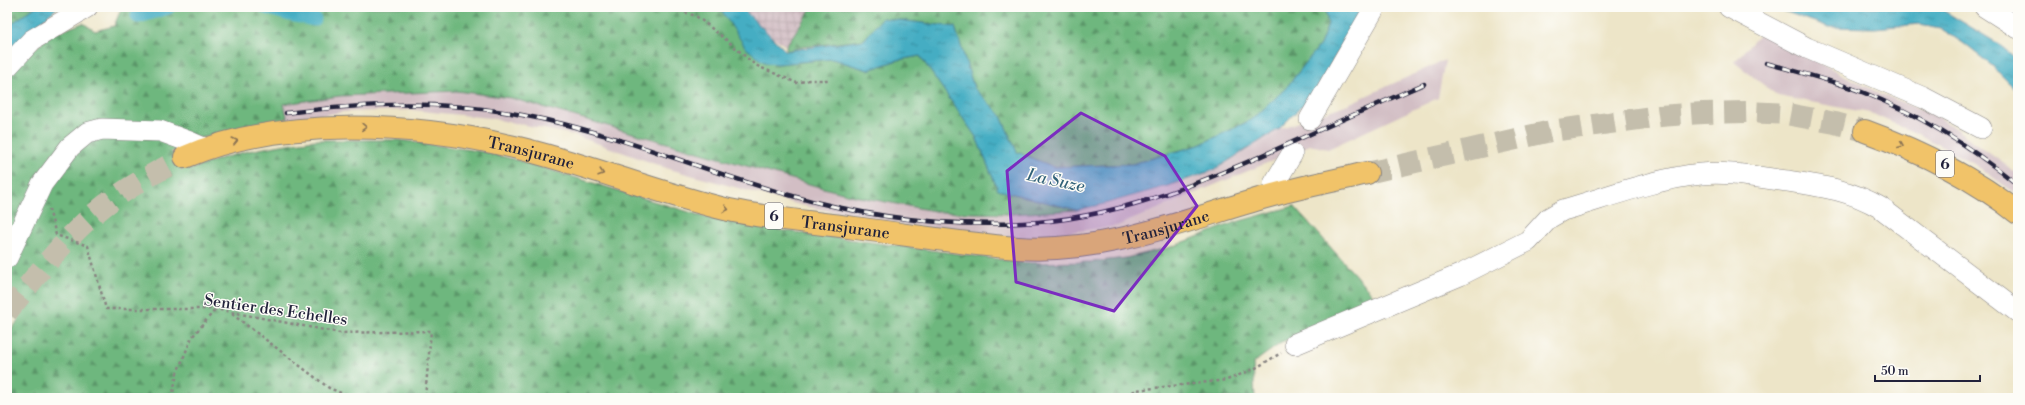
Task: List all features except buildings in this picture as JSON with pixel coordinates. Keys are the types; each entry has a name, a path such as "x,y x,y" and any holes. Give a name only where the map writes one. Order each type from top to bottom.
{"main road":[{"name":"Transjurane","path":"185,157 206,149 262,135 349,127 426,132 514,147 653,189 732,210 975,244 1021,248 1083,246 1118,240 1269,196 1367,173"},
{"name":"6","path":"1865,131 1919,152 1947,165 2018,212"}],"street":[{"path":"7,67 32,40 87,7"},
{"path":"1310,119 1375,7"},
{"path":"1729,7 1807,48 1924,98 1981,128"},
{"path":"1985,7 2018,28"},
{"path":"7,258 42,184 70,147 87,133 102,129 160,131 206,149"},
{"path":"1274,184 1292,154"},
{"path":"1295,344 1460,275 1493,259 1528,240 1549,218 1563,210 1666,180 1702,174 1726,174 1824,186 1864,198 1881,208 2018,312"}],"path":[{"path":"309,7 331,7"},
{"path":"675,7 677,10 696,16 729,42 754,65 797,83 809,80 828,80"},
{"name":"Sentier des Echelles","path":"42,184 56,235 88,246 106,309 215,310 340,333 431,331 425,398"},
{"path":"172,398 177,373 192,337 215,310"},
{"path":"231,313 247,327 329,388 352,398"},
{"path":"1122,398 1136,390 1227,380 1254,369 1295,344"}],"highlighted area":[{"path":"1081,113 1165,156 1197,206 1114,311 1016,282 1007,171"}],"shaded area":[{"path":"741,7 812,7 786,46 769,35"},
{"path":"1761,33 1879,93 1939,117 2018,174 2018,195 1974,164 1920,135 1870,113 1778,96 1734,62"},
{"path":"1445,60 1438,98 1328,149 1310,145 1117,226 1016,239 894,224 800,205 669,169 574,135 489,118 413,110 342,112 288,121 284,104 340,96 456,91 511,98 816,186 940,212 1214,170 1279,129 1348,104"}],"green space":[{"path":"7,7 35,7 7,27"},
{"path":"122,7 719,7 778,64 832,59 868,70 898,60 920,56 976,137 998,190 1077,210 1011,214 940,212 854,196 511,98 456,91 340,96 284,104 288,121 200,138 95,123 7,240 7,78 30,53 51,35 83,23 95,31 114,26"},
{"path":"812,7 1325,7 1328,24 1320,45 1286,88 1253,119 1199,145 1132,164 1054,167 1017,152 1000,114 974,88 955,27 883,18 864,40 802,47 786,51 786,46"},
{"path":"92,138 161,138 184,149 189,170 219,159 248,151 315,140 400,140 485,152 524,162 709,218 772,229 1027,263 1092,262 1126,258 1171,247 1236,222 1294,206 1381,304 1284,341 1253,363 1255,398 7,398 7,334 19,320 7,312 7,273 23,234 60,167"}],"water":[{"path":"35,7 58,7 7,52 7,27"},
{"name":"La Suze","path":"719,7 741,7 786,51 864,40 882,18 955,27 974,88 1000,114 1017,152 1054,167 1132,164 1199,145 1253,119 1286,88 1320,45 1328,24 1325,7 1361,7 1362,10 1313,95 1279,129 1214,170 1171,185 1077,210 998,190 976,137 920,56 898,60 868,70 832,59 778,64 767,63 762,61 746,48"},
{"path":"1772,7 1931,7 1941,9 1997,43 2018,60 2018,92 1991,65 1963,43 1940,28 1920,24 1875,28 1829,27"}],"waterway":[{"path":"138,16 168,7"},
{"path":"266,7 314,19"}],"tunnel":[{"path":"1367,173 1551,131 1660,116 1749,112 1787,114 1835,123 1865,131"},
{"path":"7,312 58,250 92,216 125,191 185,157"}],"railway":[{"path":"1766,63 1814,76 1862,92 1904,110 1944,132 2018,185"},
{"path":"286,113 375,105 433,105 492,110 556,122 590,131 756,185 818,203 876,215 905,219 934,222 993,224 1057,220 1090,215 1154,198 1247,162 1424,84"}]}
